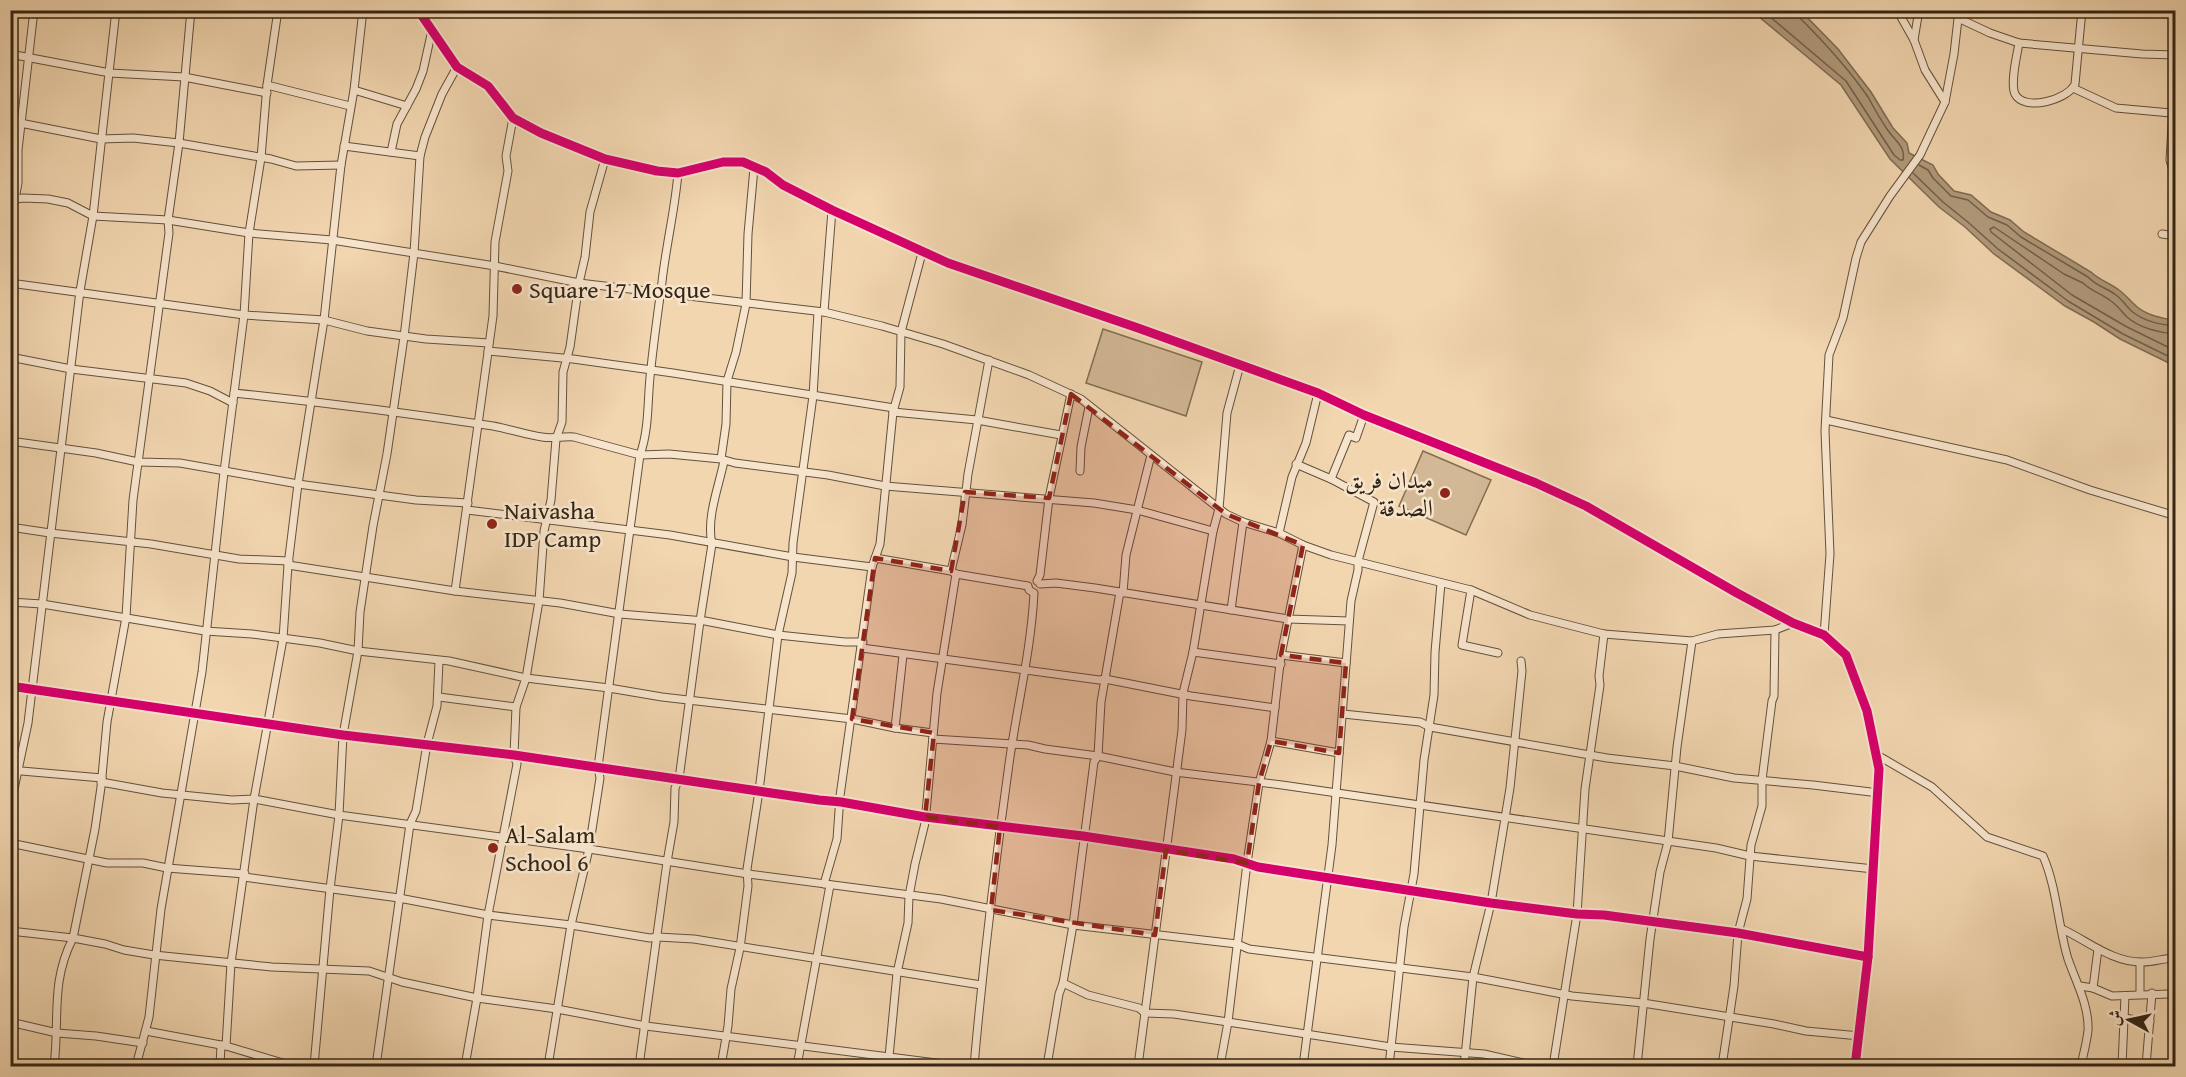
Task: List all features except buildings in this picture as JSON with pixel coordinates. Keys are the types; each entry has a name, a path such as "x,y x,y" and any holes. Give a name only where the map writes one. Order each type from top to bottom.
{"street":[{"path":"34,10 18,150 18,183 13,199 33,198 68,203 93,216 168,220 249,233 332,240 495,266 579,283 821,312 943,344 1029,375 1071,394 1081,399 1219,509 1243,522 1279,533 1303,545 1471,590 1530,615 1604,634 1692,641 1718,634 1775,630 1793,623"},
{"path":"10,808 14,771 28,723 80,291 93,216 116,10"},
{"path":"54,1066 57,1033 56,992 59,973 73,938 102,780 105,733 126,617 130,541 138,462 169,233 168,220 179,143 191,10"},
{"path":"136,1066 146,1030 154,955 196,712 244,315 249,233 261,158 267,89 278,10"},
{"path":"220,1066 231,963 254,799 283,639 298,484 324,320 341,165 354,90 363,10"},
{"path":"418,10 457,67 488,86 513,118 541,133 605,159 634,167 678,173 735,161 754,168 832,210 922,253 1318,393 1364,415 1536,483 1586,507 1700,573 1793,623 1824,635 1846,655 1867,711 1879,769 1868,957 1855,1066"},
{"path":"1898,10 1914,40 1925,70 1945,102"},
{"path":"1914,40 1919,10"},
{"path":"2019,43 2013,85 2016,96 2036,103 2068,93 2076,84 2082,10"},
{"path":"1824,635 1830,554 1826,420 1829,355 1843,318 1861,242 1920,154 1945,102 1959,14 1990,33 2019,43 2175,57 2170,160 2175,169"},
{"path":"391,152 397,124 423,71 432,30"},
{"path":"10,54 110,73 184,77 267,89 350,106"},
{"path":"314,1066 339,815 343,735 358,651 365,577 389,442 404,336 414,253 420,156 442,94 457,67"},
{"path":"2073,88 2116,108 2171,113"},
{"path":"354,90 407,106"},
{"path":"455,591 494,315 495,242 508,171 506,156 513,118"},
{"path":"10,121 101,139 133,138 179,143 296,166 341,165"},
{"path":"344,146 420,156"},
{"path":"465,1066 488,915 517,764 514,755 516,707 526,678 539,600 544,531 548,519 556,439 562,422 563,372 570,347 590,212 605,159"},
{"path":"639,1066 674,822 675,788 712,544 710,536 712,517 723,460 727,381 746,304 748,234 754,168"},
{"path":"548,1066 571,925 589,849 600,778 598,767 640,454 644,444 650,371 675,208 678,173"},
{"path":"721,1066 731,989 740,948 747,869 778,634 792,573 832,210"},
{"path":"2162,234 2175,236"},
{"path":"797,1066 817,959 827,884 837,839 872,567 880,544 894,410 900,387 901,332 922,253"},
{"path":"10,282 244,315 324,320 367,331 727,381 813,396 817,394 841,401 894,410 977,420 1061,435"},
{"path":"10,357 71,369 186,383 210,391 233,403"},
{"path":"884,1066 897,973 908,923 909,896 925,817 941,659 965,492 989,360"},
{"path":"1138,1066 1182,730 1183,693 1193,652 1213,531 1219,509 1227,413 1240,365"},
{"path":"234,393 392,411 556,439 565,436 574,437 640,454 669,454 723,460 885,486 1049,498 1137,510 1213,531"},
{"path":"1279,533 1296,464 1306,443 1318,393"},
{"path":"1034,593 1039,590 1049,498 1071,394"},
{"path":"1080,471 1081,447 1089,407"},
{"path":"1331,479 1349,435 1356,438 1364,415"},
{"path":"1826,420 2007,460 2090,490 2175,516"},
{"path":"10,441 61,450 96,453 138,462 180,464 298,484 670,534 712,544 872,567"},
{"path":"1047,1066 1073,925 1083,836 1094,762 1098,756 1101,702 1126,555 1151,455"},
{"path":"1296,464 1331,479 1374,502 1358,561 1351,601 1332,845 1304,1066"},
{"path":"1231,610 1243,522"},
{"path":"10,527 289,563 455,591 539,600 620,614 700,621 863,645 903,655 1105,679 1275,708"},
{"path":"1220,1066 1228,1022 1259,783 1271,741 1281,655 1303,545"},
{"path":"875,558 1028,586"},
{"path":"1028,586 1030,581 1056,583 1288,619 1349,621"},
{"path":"1389,1066 1404,927 1412,891 1424,760 1430,727 1441,583"},
{"path":"1028,586 1029,590 1034,593"},
{"path":"1471,590 1462,645 1498,653"},
{"path":"974,1066 981,985 1000,827 1012,743 1027,669 1034,593"},
{"path":"10,602 42,604 205,631 244,633 320,643 358,651 439,661 526,678 852,719 933,736 1012,743 1098,756 1175,772 1505,817 1716,848 1750,856 1874,869"},
{"path":"1722,1066 1734,986 1738,933 1747,899 1751,845 1762,806 1762,780 1774,696 1775,630"},
{"path":"1553,1066 1577,914 1586,789 1592,755 1604,634"},
{"path":"1637,1066 1653,923 1660,872 1668,842 1675,766 1692,641"},
{"path":"1193,652 1281,664"},
{"path":"895,728 903,655"},
{"path":"1281,655 1346,663"},
{"path":"376,1066 410,824 416,811 427,744 439,697 439,661"},
{"path":"1464,1066 1473,977 1491,903 1510,788 1522,671 1521,661"},
{"path":"10,686 343,735 598,767 819,801 841,802 925,817 1083,836 1234,859 1258,867 1412,891 1491,903 1738,933 1868,957"},
{"path":"439,697 516,707"},
{"path":"1343,714 1420,722 1430,727 1592,755 1675,766 1710,775 1879,793"},
{"path":"1271,741 1339,753"},
{"path":"1877,755 1932,787 1987,837 2043,856 2068,959 2080,986 2088,1029 2081,1066"},
{"path":"14,771 102,780 181,794 232,800 254,799 339,815 980,906 1073,925 1237,944 1249,949 1473,977 1563,994 1643,1003 1806,1031 1860,1036"},
{"path":"10,843 107,862 244,875 399,898 488,915 650,938 694,939 981,985"},
{"path":"2062,928 2122,960 2140,963 2175,958"},
{"path":"10,931 73,938 105,944 124,951 154,955 272,967 369,971 402,982 477,998 557,1009 646,1026 960,1066"},
{"path":"2093,988 2098,949"},
{"path":"2140,963 2140,994"},
{"path":"1063,983 1088,995 1139,1008 1145,1013 1174,1014 1391,1047 1507,1058 1536,1066"},
{"path":"2080,986 2093,988 2112,996 2169,994"},
{"path":"2146,1066 2152,993"},
{"path":"2122,1066 2125,996"},
{"path":"2124,1018 2150,1022"},
{"path":"10,1022 57,1033 142,1043"},
{"path":"146,1030 224,1045 292,1066"}],"highlighted area":[{"path":"1071,394 1226,514 1303,545 1281,655 1346,663 1339,753 1271,741 1259,783 1247,863 1166,850 1155,935 991,910 1000,827 925,817 934,733 852,719 875,558 951,571 965,492 1049,498"}],"shaded area":[{"path":"1103,329 1202,362 1186,416 1086,383"},
{"name":"ميدان فريق الصدقة","path":"1423,451 1491,480 1466,535 1399,506"}],"water":[{"path":"1752,11 1801,11 1838,49 1871,92 1893,128 1907,143 1909,153 1933,165 1954,191 1971,195 1991,212 2010,220 2024,232 2116,288 2145,312 2160,318 2175,320 2175,366 2120,339 2065,306 1994,254 1939,207 1890,159 1841,85"}],"cycle path":[{"path":"418,10 457,67 488,86 513,118 541,133 605,159 657,171 678,173 723,162 743,162 766,172 783,185 832,210 948,263 1318,393 1364,415 1536,483 1586,506 1793,623 1824,635 1846,655 1867,711 1879,769 1868,957 1855,1066"},
{"path":"10,686 343,735 514,755 841,802 925,817 1083,836 1234,859 1258,867 1491,903 1738,933 1868,957"}],"place":[{"name":"Square 17 Mosque","path":"517,289"},
{"name":"ميدان فريق الصدقة","path":"1445,493"},
{"name":"Naivasha IDP Camp","path":"492,524"},
{"name":"Al-Salam School 6","path":"493,848"}]}
